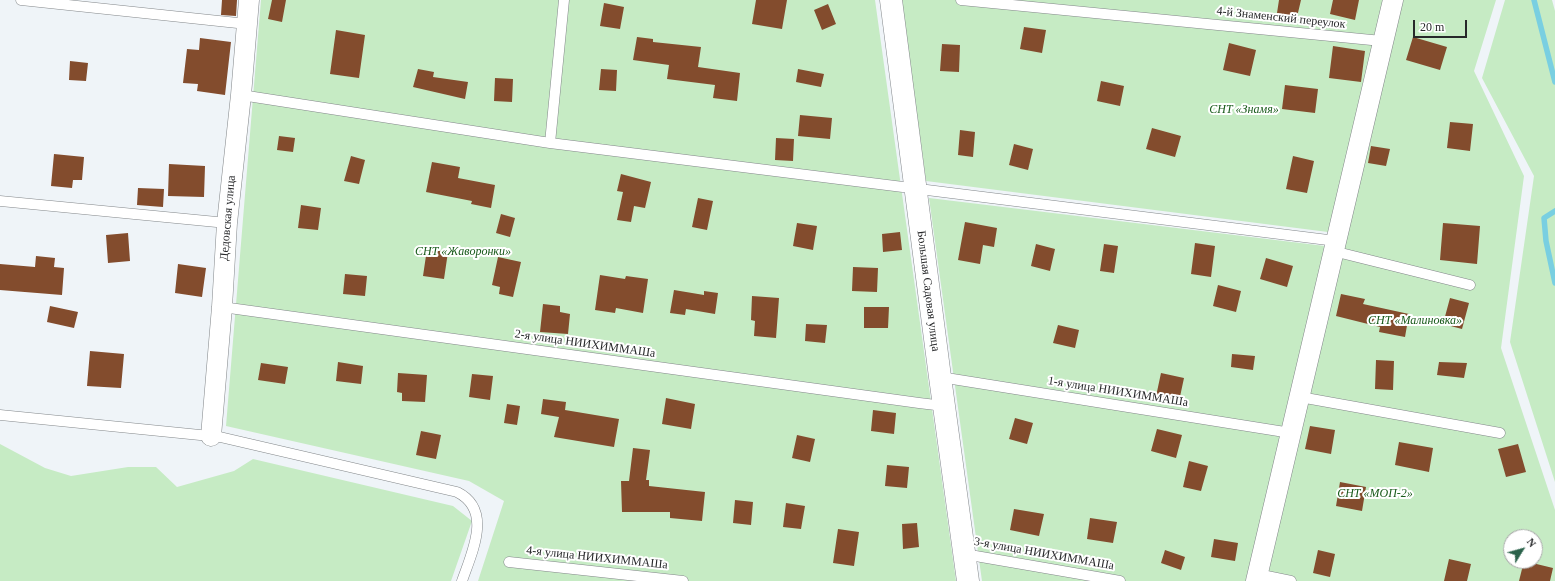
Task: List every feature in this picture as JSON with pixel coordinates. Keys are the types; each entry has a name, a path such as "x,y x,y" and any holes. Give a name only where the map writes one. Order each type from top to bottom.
{"street":[{"name":"Дедовская улица","path":"211,436 222,307 227,223 241,95 249,0"},
{"name":"Большая Садовая улица","path":"891,0 968,581"},
{"path":"1257,577 1382,41 1393,0"}],"lane":[{"path":"21,0 247,24"},
{"path":"550,143 564,0"},
{"name":"4-й Знаменский переулок","path":"962,0 1382,41"},
{"path":"241,95 550,143 915,189 1334,246 1470,285"},
{"path":"0,201 227,223"},
{"name":"2-я улица НИИХИММАШа","path":"222,307 944,406"},
{"name":"1-я улица НИИХИММАШа","path":"940,377 1291,433"},
{"path":"1300,397 1500,432"},
{"path":"0,415 220,437 457,492 466,496 476,512 476,540 462,581"},
{"name":"3-я улица НИИХИММАШа","path":"964,554 1120,581"},
{"name":"4-я улица НИИХИММАШа","path":"510,562 682,581"},
{"path":"1257,577 1291,581"}],"green space":[{"name":"СНТ «Жаворонки»","path":"261,0 875,0 956,581 478,581 504,501 469,481 226,426"},
{"name":"СНТ «Знамя»","path":"901,0 1386,0 1328,232 926,181"},
{"path":"1403,0 1496,0 1474,71 1524,176 1501,348 1555,510 1555,581 1263,581"},
{"path":"1505,0 1552,0 1555,11 1555,482 1510,342 1534,176 1482,78"},
{"path":"929,198 1325,246 1250,581 982,581"},
{"path":"0,444 45,468 71,476 128,467 156,467 177,487 234,471 253,459 453,506 472,521 451,581 0,581"}],"building":[{"path":"222,0 237,0 236,16 221,15"},
{"path":"272,0 286,0 282,22 268,19"},
{"path":"756,0 787,0 782,29 752,24"},
{"path":"1279,0 1301,0 1297,17 1277,13"},
{"path":"1333,0 1359,0 1355,20 1330,14"},
{"path":"604,3 624,7 620,29 600,26"},
{"path":"828,4 836,24 822,30 814,10"},
{"path":"1024,27 1046,30 1042,53 1020,49"},
{"path":"336,30 365,35 359,78 330,74"},
{"path":"637,37 653,39 653,42 701,47 698,67 740,73 737,101 713,98 715,85 667,79 669,65 633,60"},
{"path":"1413,37 1447,47 1440,70 1406,60"},
{"path":"200,38 231,42 225,95 197,91 198,84 183,83 187,49 199,50"},
{"path":"1229,43 1256,50 1250,76 1223,70"},
{"path":"942,44 960,45 959,72 940,71"},
{"path":"1333,46 1365,51 1361,82 1329,78"},
{"path":"70,61 88,63 86,81 69,80"},
{"path":"418,69 434,72 433,77 468,82 465,99 413,87"},
{"path":"601,69 617,70 616,91 599,90"},
{"path":"798,69 824,74 821,87 796,82"},
{"path":"495,78 513,79 512,102 494,101"},
{"path":"1101,81 1124,86 1120,106 1097,101"},
{"path":"1285,85 1318,89 1315,113 1282,109"},
{"path":"800,115 832,118 830,139 798,136"},
{"path":"1450,122 1473,124 1470,151 1447,148"},
{"path":"1152,128 1181,136 1175,157 1146,149"},
{"path":"960,130 975,132 973,157 958,155"},
{"path":"279,136 295,138 293,152 277,150"},
{"path":"776,138 794,139 793,161 775,160"},
{"path":"1014,144 1033,149 1028,170 1009,165"},
{"path":"1371,146 1390,149 1386,166 1368,163"},
{"path":"54,154 84,157 82,180 73,180 72,188 51,186"},
{"path":"351,156 365,160 359,184 344,181"},
{"path":"1293,156 1314,161 1307,193 1286,189"},
{"path":"432,162 460,167 458,178 495,185 491,208 471,204 472,201 426,192"},
{"path":"169,164 205,166 204,197 168,196"},
{"path":"621,174 651,182 645,208 634,206 631,222 617,220 623,192 617,191"},
{"path":"138,188 164,189 163,207 137,205"},
{"path":"698,198 713,201 707,230 692,227"},
{"path":"301,205 321,208 318,230 298,228"},
{"path":"501,214 515,218 510,237 496,233"},
{"path":"965,222 997,228 994,247 983,245 980,264 958,260"},
{"path":"797,223 817,226 813,250 793,246"},
{"path":"1443,223 1480,226 1477,264 1440,260"},
{"path":"900,232 902,250 883,252 882,234"},
{"path":"128,233 130,261 108,263 106,235"},
{"path":"1195,243 1215,246 1211,277 1191,274"},
{"path":"1036,244 1055,249 1050,271 1031,266"},
{"path":"1104,244 1118,246 1114,273 1100,271"},
{"path":"427,249 448,252 444,279 423,276"},
{"path":"36,256 55,258 54,267 64,268 62,295 0,290 0,264 35,267"},
{"path":"498,257 521,262 513,297 499,294 500,287 492,285"},
{"path":"1266,258 1293,266 1287,287 1260,279"},
{"path":"178,264 206,268 202,297 175,293"},
{"path":"853,267 878,268 877,292 852,291"},
{"path":"345,274 367,276 365,296 343,294"},
{"path":"600,275 625,279 626,276 648,279 643,313 616,308 615,313 595,310"},
{"path":"1218,285 1241,291 1236,312 1213,306"},
{"path":"674,290 704,295 704,291 718,293 715,314 686,309 685,315 670,313"},
{"path":"1341,294 1365,299 1363,304 1409,314 1405,337 1379,332 1380,327 1336,316"},
{"path":"752,296 779,298 776,338 754,336 755,321 751,320"},
{"path":"1450,298 1469,303 1462,329 1443,324"},
{"path":"543,304 560,306 560,312 570,314 568,334 540,332"},
{"path":"50,306 78,312 74,328 47,322"},
{"path":"864,307 889,307 888,328 864,328"},
{"path":"806,324 827,325 825,343 805,341"},
{"path":"1058,325 1079,330 1075,348 1053,343"},
{"path":"90,351 124,354 121,388 87,386"},
{"path":"1232,354 1255,356 1253,370 1231,367"},
{"path":"1376,360 1394,361 1393,390 1375,389"},
{"path":"338,362 363,366 361,384 336,381"},
{"path":"1439,362 1467,363 1464,378 1437,375"},
{"path":"261,363 288,367 285,384 258,380"},
{"path":"398,373 427,375 425,402 402,401 402,393 397,392"},
{"path":"1161,373 1184,378 1178,406 1155,401"},
{"path":"472,374 493,376 490,400 469,397"},
{"path":"666,398 695,404 691,429 662,424"},
{"path":"543,399 566,402 565,410 619,419 614,447 554,437 559,417 541,414"},
{"path":"507,404 520,406 517,425 504,423"},
{"path":"873,410 896,413 894,434 871,431"},
{"path":"1015,418 1033,423 1027,444 1009,439"},
{"path":"1310,426 1335,430 1331,454 1305,449"},
{"path":"1157,429 1182,435 1176,458 1151,451"},
{"path":"421,431 441,435 436,459 416,455"},
{"path":"797,435 815,439 810,462 792,458"},
{"path":"1399,442 1433,448 1429,472 1395,465"},
{"path":"1518,444 1526,472 1506,477 1498,449"},
{"path":"633,448 650,450 646,480 649,480 649,486 705,492 702,521 670,518 670,512 622,512 621,481 629,481"},
{"path":"1189,461 1208,466 1201,491 1183,487"},
{"path":"887,465 909,467 907,488 885,486"},
{"path":"1340,482 1366,487 1362,511 1336,506"},
{"path":"735,500 753,502 751,525 733,523"},
{"path":"786,503 805,506 801,529 783,527"},
{"path":"1014,509 1044,514 1039,536 1010,530"},
{"path":"1090,518 1117,522 1113,543 1087,539"},
{"path":"917,523 919,547 903,549 902,524"},
{"path":"838,529 859,532 854,566 833,563"},
{"path":"1214,539 1238,543 1235,561 1211,557"},
{"path":"1165,550 1185,557 1181,570 1161,563"},
{"path":"1318,550 1335,554 1330,577 1313,573"},
{"path":"1449,559 1471,564 1467,581 1444,581"},
{"path":"1543,566 1553,568 1550,581 1519,581 1522,569 1543,569"}],"waterway":[{"path":"1534,0 1555,82"},
{"path":"1555,211 1544,218 1546,241 1555,283"}],"park label":[{"name":"СНТ «Малиновка»","path":"1415,321"},
{"name":"СНТ «МОП-2»","path":"1375,494"}]}
